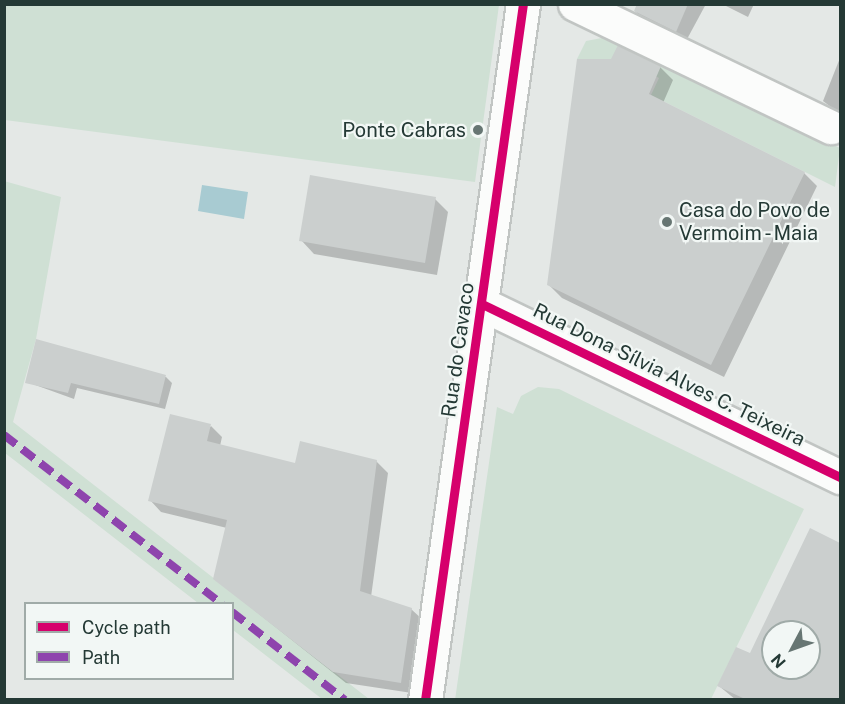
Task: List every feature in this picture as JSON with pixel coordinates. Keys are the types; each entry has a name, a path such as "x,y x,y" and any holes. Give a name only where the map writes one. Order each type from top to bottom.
{"street":[{"name":"Rua do Cavaco","path":"425,699 523,4"},
{"path":"575,4 831,127"},
{"name":"Rua Dona Sílvia Alves C. Teixeira","path":"482,304 840,477"}],"green space":[{"path":"5,4 499,5 475,182 5,120"},
{"path":"607,37 840,148 835,187 651,95 659,78 637,67 607,74 603,59 577,59 586,41"},
{"path":"4,181 61,197 36,339 13,422 369,699 322,699 234,631 234,602 197,602 5,453"},
{"path":"538,387 559,389 804,509 711,699 455,700 497,407 513,414 521,396"}],"water":[{"path":"202,185 248,192 244,219 198,211"}],"building":[{"path":"637,4 688,4 676,32 634,11"},
{"path":"618,45 661,66 649,94 805,172 711,365 547,285 577,59 611,59"},
{"path":"310,175 436,197 425,263 299,241"},
{"path":"36,339 166,375 159,404 71,383 68,393 25,383"},
{"path":"170,414 211,424 207,441 295,463 300,441 377,460 360,591 412,608 401,683 333,672 213,579 227,520 148,501"},
{"path":"810,528 840,543 840,699 745,699 717,686 736,647 750,653 761,630 761,680 821,680 821,620 766,620"}],"marked path":[{"path":"4,435 219,602"},
{"path":"234,614 345,700"}],"cycle path":[{"path":"425,700 523,4"},
{"path":"482,304 840,477"}],"place":[{"name":"Ponte Cabras","path":"478,130"},
{"name":"Casa do Povo de Vermoim - Maia","path":"667,222"}]}
